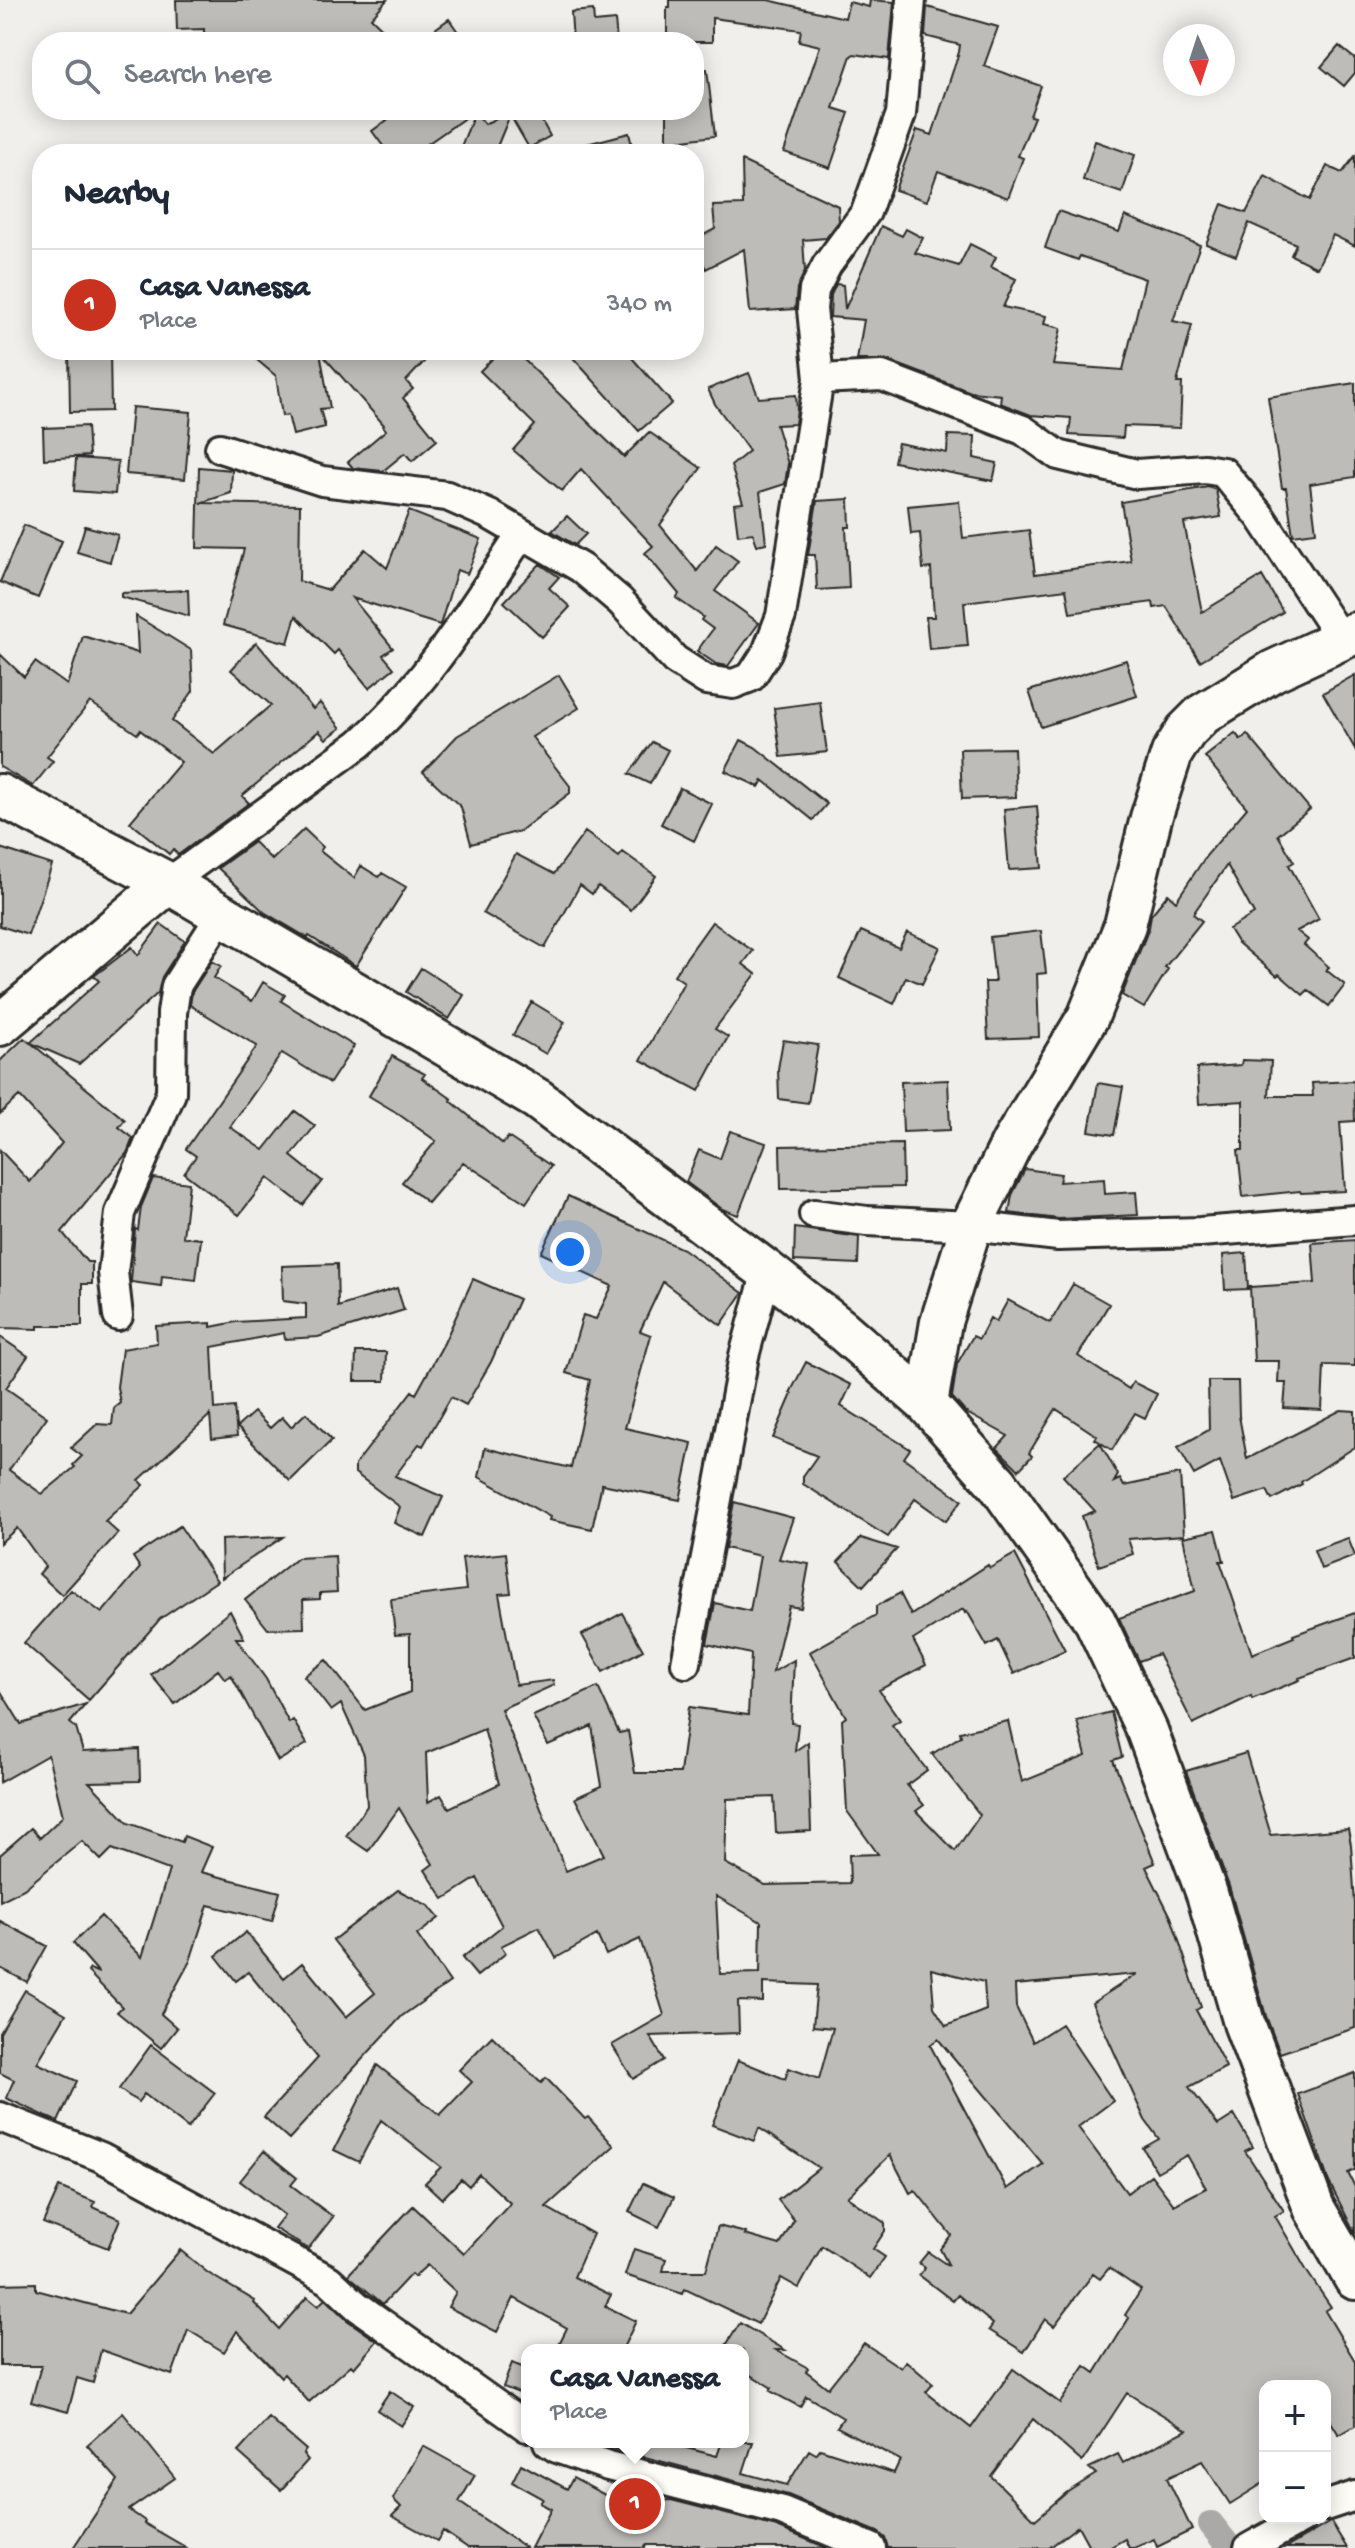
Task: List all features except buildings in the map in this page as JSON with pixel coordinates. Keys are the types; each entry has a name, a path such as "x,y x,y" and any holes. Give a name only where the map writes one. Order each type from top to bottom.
{"main road":[{"path":"927,1404 941,1322 971,1226 1012,1143 1088,1017 1125,925 1151,818 1172,753 1186,731 1203,714 1273,671 1348,636"},
{"path":"0,795 168,883 537,1099 767,1271 842,1330 927,1404 998,1484 1095,1621 1147,1731 1207,1894 1244,2023 1314,2208 1355,2279"},
{"path":"0,1025 168,883"}],"street":[{"path":"220,448 322,481 447,496 490,515 581,568 620,601 675,660 706,680 733,684 751,677 767,652 781,616 819,379 812,309 814,290 827,265 866,212 901,114 911,0"},
{"path":"819,379 882,376 1023,430 1058,455 1137,474 1205,469 1223,472 1260,516 1348,636"},
{"path":"168,883 379,727 437,660 521,535"},
{"path":"118,1316 113,1272 120,1213 171,1093 172,1013 176,986 222,914"},
{"path":"814,1214 1058,1236 1200,1232 1355,1220"},
{"path":"686,1663 744,1356 767,1271"},
{"path":"0,2117 101,2157 329,2280 357,2306 521,2423"},
{"path":"557,2448 608,2466 782,2511 871,2548"},
{"path":"1331,2504 1355,2496"},
{"path":"1251,2546 1292,2524"}],"waterway":[{"path":"1211,2524 1230,2548"}],"place":[{"name":"Casa Vanessa","path":"635,2504"}]}
